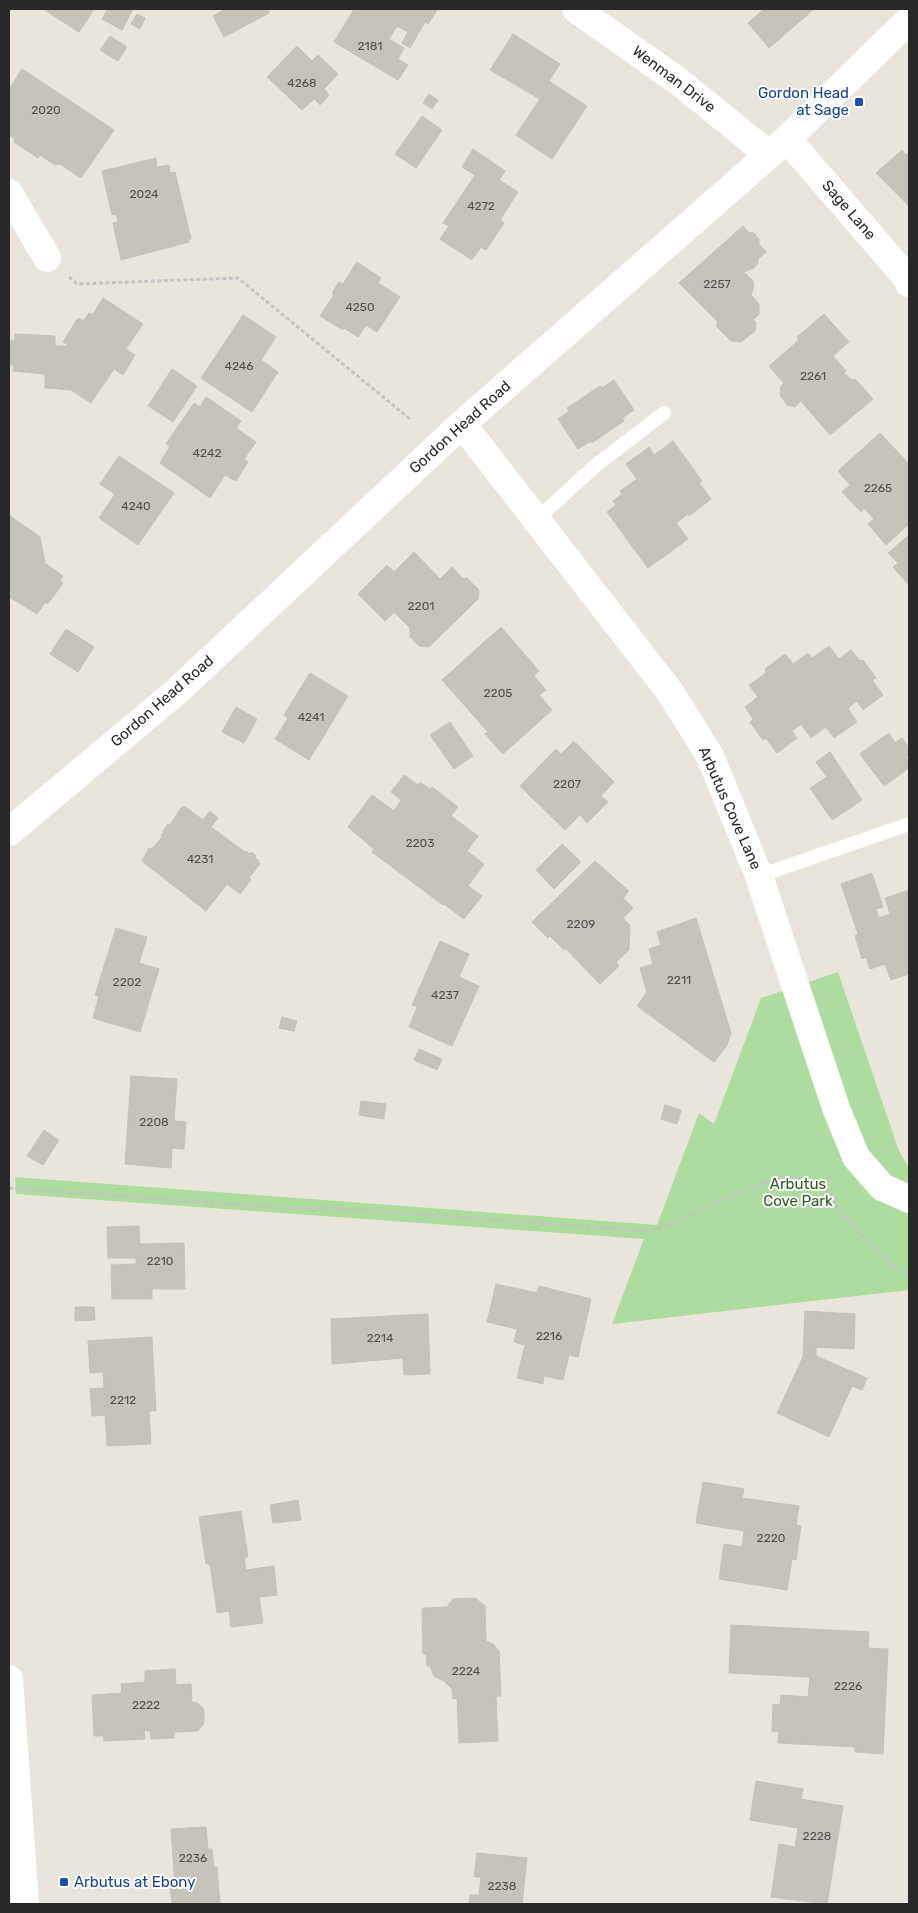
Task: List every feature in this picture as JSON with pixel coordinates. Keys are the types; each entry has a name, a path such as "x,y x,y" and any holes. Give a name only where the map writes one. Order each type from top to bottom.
{"street":[{"name":"Wenman Drive","path":"576,9 678,81 777,146"},
{"name":"Gordon Head Road","path":"9,832 176,692 462,424 777,146 909,20"},
{"name":"Sage Lane","path":"777,146 901,271 909,283"},
{"path":"9,193 47,258"},
{"name":"Arbutus Cove Lane","path":"462,424 670,692 710,756 759,876 836,1108 856,1157 882,1186 909,1198"},
{"path":"9,1679 25,1904"}],"lane":[{"path":"536,520 595,466 664,413"},
{"path":"759,876 909,824"}],"path":[{"path":"47,258 77,284 238,278 410,419"},
{"path":"9,1188 285,1208 330,1208 648,1231 671,1224 743,1191 782,1178 824,1182 856,1157"},
{"path":"824,1182 840,1212 862,1236 892,1266 909,1273"}],"green space":[{"name":"Arbutus Cove Park","path":"838,972 899,1151 909,1168 909,1290 612,1324 644,1239 16,1194 15,1177 657,1225 699,1113 714,1124 761,998"}],"building":[{"path":"43,9 94,9 79,32"},
{"path":"108,9 133,9 122,30 102,19"},
{"path":"225,9 267,9 269,13 224,37 213,16"},
{"path":"354,9 438,9 428,24 425,22 410,48 402,43 408,32 397,26 389,39 404,48 398,59 408,65 398,80 334,42"},
{"path":"764,9 814,9 769,48 748,23"},
{"path":"137,14 145,18 140,29 131,24"},
{"path":"513,34 560,64 549,81 587,106 552,159 516,135 540,99 490,70"},
{"path":"110,36 127,47 118,61 100,50"},
{"path":"297,46 312,61 318,55 338,74 324,89 329,95 320,105 314,99 302,110 267,77"},
{"path":"22,69 114,130 81,178 60,164 55,165 40,155 38,158 14,142 15,139 9,135 9,89"},
{"path":"429,94 438,100 432,109 423,103"},
{"path":"422,116 442,130 416,168 395,154"},
{"path":"473,149 505,171 499,180 518,192 500,220 504,223 486,250 481,247 472,260 440,239 449,226 443,223 475,175 462,167"},
{"path":"902,150 906,155 909,152 909,206 876,173"},
{"path":"156,158 157,167 169,165 170,173 175,172 191,239 188,239 189,242 121,260 113,223 118,222 116,214 112,215 102,171"},
{"path":"743,226 748,232 754,233 759,239 759,244 766,252 758,259 758,263 754,268 744,272 753,281 754,286 751,295 759,304 759,314 753,320 756,322 755,331 741,342 731,341 716,326 718,322 679,283"},
{"path":"357,262 381,278 378,283 400,297 377,332 366,325 358,337 320,316 334,295 332,293 339,282 343,284"},
{"path":"103,298 143,324 126,349 135,355 123,375 114,369 91,403 71,390 45,388 45,374 13,371 14,365 9,365 11,340 15,341 15,334 55,336 55,346 70,346 63,342 78,318 83,321 89,313 93,315"},
{"path":"824,314 849,342 833,356 846,371 844,373 852,380 855,379 873,399 830,435 801,401 795,407 787,405 780,395 781,386 784,383 769,366 799,340 797,337"},
{"path":"243,315 276,337 261,360 278,372 252,412 201,378"},
{"path":"172,369 197,386 173,422 148,406"},
{"path":"614,380 634,410 622,418 624,421 592,443 591,441 578,449 558,419 569,411 567,408 600,386 602,388"},
{"path":"206,397 241,421 236,428 256,442 244,459 248,462 236,481 225,475 210,498 160,463 170,446 166,444 194,403 200,407"},
{"path":"880,433 909,464 909,524 886,545 868,524 874,519 864,508 861,512 842,492 850,485 838,471"},
{"path":"673,441 702,481 699,483 711,499 689,516 688,514 676,523 688,539 648,568 607,512 616,505 613,501 622,494 620,491 637,479 626,464 649,447 654,455"},
{"path":"119,456 174,493 138,545 99,518 115,494 100,484"},
{"path":"9,515 40,537 45,563 63,576 60,580 63,583 48,604 46,602 37,614 9,597"},
{"path":"909,535 909,585 893,567 898,563 888,553"},
{"path":"414,552 440,579 452,567 463,579 467,578 479,590 478,599 429,647 419,646 410,637 410,628 394,612 385,621 358,594 387,565 394,572"},
{"path":"501,627 539,671 534,676 546,690 539,695 552,710 503,754 485,734 488,732 442,680"},
{"path":"66,629 94,647 78,672 50,654"},
{"path":"829,646 839,659 851,650 860,661 863,660 876,678 872,680 883,695 863,710 857,701 848,708 857,722 834,738 826,727 811,738 801,724 792,731 797,738 777,753 766,738 763,740 750,722 753,719 745,707 758,697 749,685 766,673 765,669 785,654 793,664 808,653 812,658"},
{"path":"310,673 348,696 309,760 275,739 288,718 284,715"},
{"path":"236,707 257,719 244,743 222,732"},
{"path":"450,722 473,756 454,769 430,735"},
{"path":"889,733 895,743 902,738 909,748 909,755 906,757 909,762 909,768 884,786 860,754"},
{"path":"574,741 614,782 601,796 608,802 587,823 580,815 565,830 520,786 556,749 561,754"},
{"path":"830,752 862,800 832,820 810,788 827,777 816,762"},
{"path":"404,775 418,785 420,782 430,789 432,787 458,807 451,816 478,836 467,851 484,864 468,886 482,896 464,919 372,852 374,849 348,827 372,795 394,811 401,800 391,792"},
{"path":"184,806 203,820 210,811 218,818 211,827 245,852 250,854 252,852 260,864 240,894 227,884 206,911 142,861 149,848 154,847 162,837 163,831 168,824 170,825"},
{"path":"562,844 581,862 554,889 536,870"},
{"path":"595,861 629,891 623,898 633,908 623,918 630,925 629,950 616,962 619,966 600,984 565,948 564,950 550,936 548,938 532,922"},
{"path":"872,873 883,907 876,909 879,918 890,914 885,898 909,890 909,974 891,980 885,964 870,969 866,957 862,959 855,936 858,934 841,884"},
{"path":"696,918 731,1033 727,1045 714,1062 637,1006 647,992 640,968 653,964 649,949 661,945 657,932"},
{"path":"116,928 147,937 139,963 159,969 140,1032 93,1018 99,996 95,995"},
{"path":"440,941 469,954 459,977 479,986 452,1046 409,1027 417,1007 412,1005"},
{"path":"282,1017 297,1021 294,1031 279,1028"},
{"path":"419,1049 442,1059 437,1070 414,1060"},
{"path":"131,1076 177,1079 174,1121 186,1122 184,1149 172,1148 171,1168 125,1164"},
{"path":"361,1101 386,1104 384,1119 359,1115"},
{"path":"665,1105 681,1110 677,1124 661,1119"},
{"path":"44,1130 59,1140 43,1165 27,1156"},
{"path":"139,1226 140,1244 184,1243 185,1289 152,1289 152,1299 112,1299 111,1265 136,1264 136,1258 108,1258 107,1227"},
{"path":"496,1284 537,1293 539,1286 591,1299 578,1357 569,1355 563,1380 544,1376 543,1384 517,1378 525,1345 514,1342 517,1329 487,1322"},
{"path":"75,1307 94,1307 95,1320 75,1321"},
{"path":"805,1311 855,1314 854,1349 816,1347 816,1356 867,1378 862,1390 852,1386 829,1437 777,1413 803,1357"},
{"path":"428,1314 430,1374 404,1375 403,1358 332,1364 331,1319"},
{"path":"152,1337 156,1411 149,1411 151,1444 107,1446 105,1415 92,1416 90,1389 104,1388 103,1372 90,1373 88,1341"},
{"path":"703,1482 744,1489 742,1498 799,1506 796,1525 801,1526 796,1560 792,1559 787,1590 719,1579 724,1544 742,1547 744,1531 696,1523"},
{"path":"298,1500 301,1520 273,1523 270,1505"},
{"path":"241,1511 248,1557 244,1557 246,1570 274,1566 277,1595 259,1597 263,1623 231,1627 229,1611 217,1613 210,1564 206,1564 199,1517"},
{"path":"475,1598 485,1606 486,1641 493,1644 499,1651 501,1696 496,1696 498,1741 459,1743 457,1698 453,1699 452,1689 444,1681 434,1676 430,1666 427,1666 426,1654 423,1654 422,1611 423,1608 447,1607 453,1599"},
{"path":"731,1625 869,1632 868,1648 888,1649 883,1754 855,1752 855,1747 778,1743 779,1732 772,1731 773,1704 780,1705 781,1695 808,1697 810,1677 729,1673"},
{"path":"175,1669 176,1685 191,1684 192,1702 196,1702 204,1709 204,1723 198,1731 174,1732 174,1738 151,1739 150,1731 144,1731 145,1739 104,1741 103,1736 94,1736 92,1695 122,1693 121,1684 145,1682 145,1671"},
{"path":"756,1781 803,1789 801,1799 843,1806 827,1904 771,1897 779,1844 795,1847 798,1828 750,1820"},
{"path":"206,1827 208,1849 212,1849 214,1867 217,1867 220,1904 172,1904 170,1886 175,1885 171,1829"},
{"path":"477,1853 527,1858 522,1904 469,1904 470,1895 479,1895 481,1877 474,1877"}],"place":[{"name":"Gordon Head at Sage","path":"859,102"},
{"name":"Arbutus at Ebony","path":"64,1882"}]}
